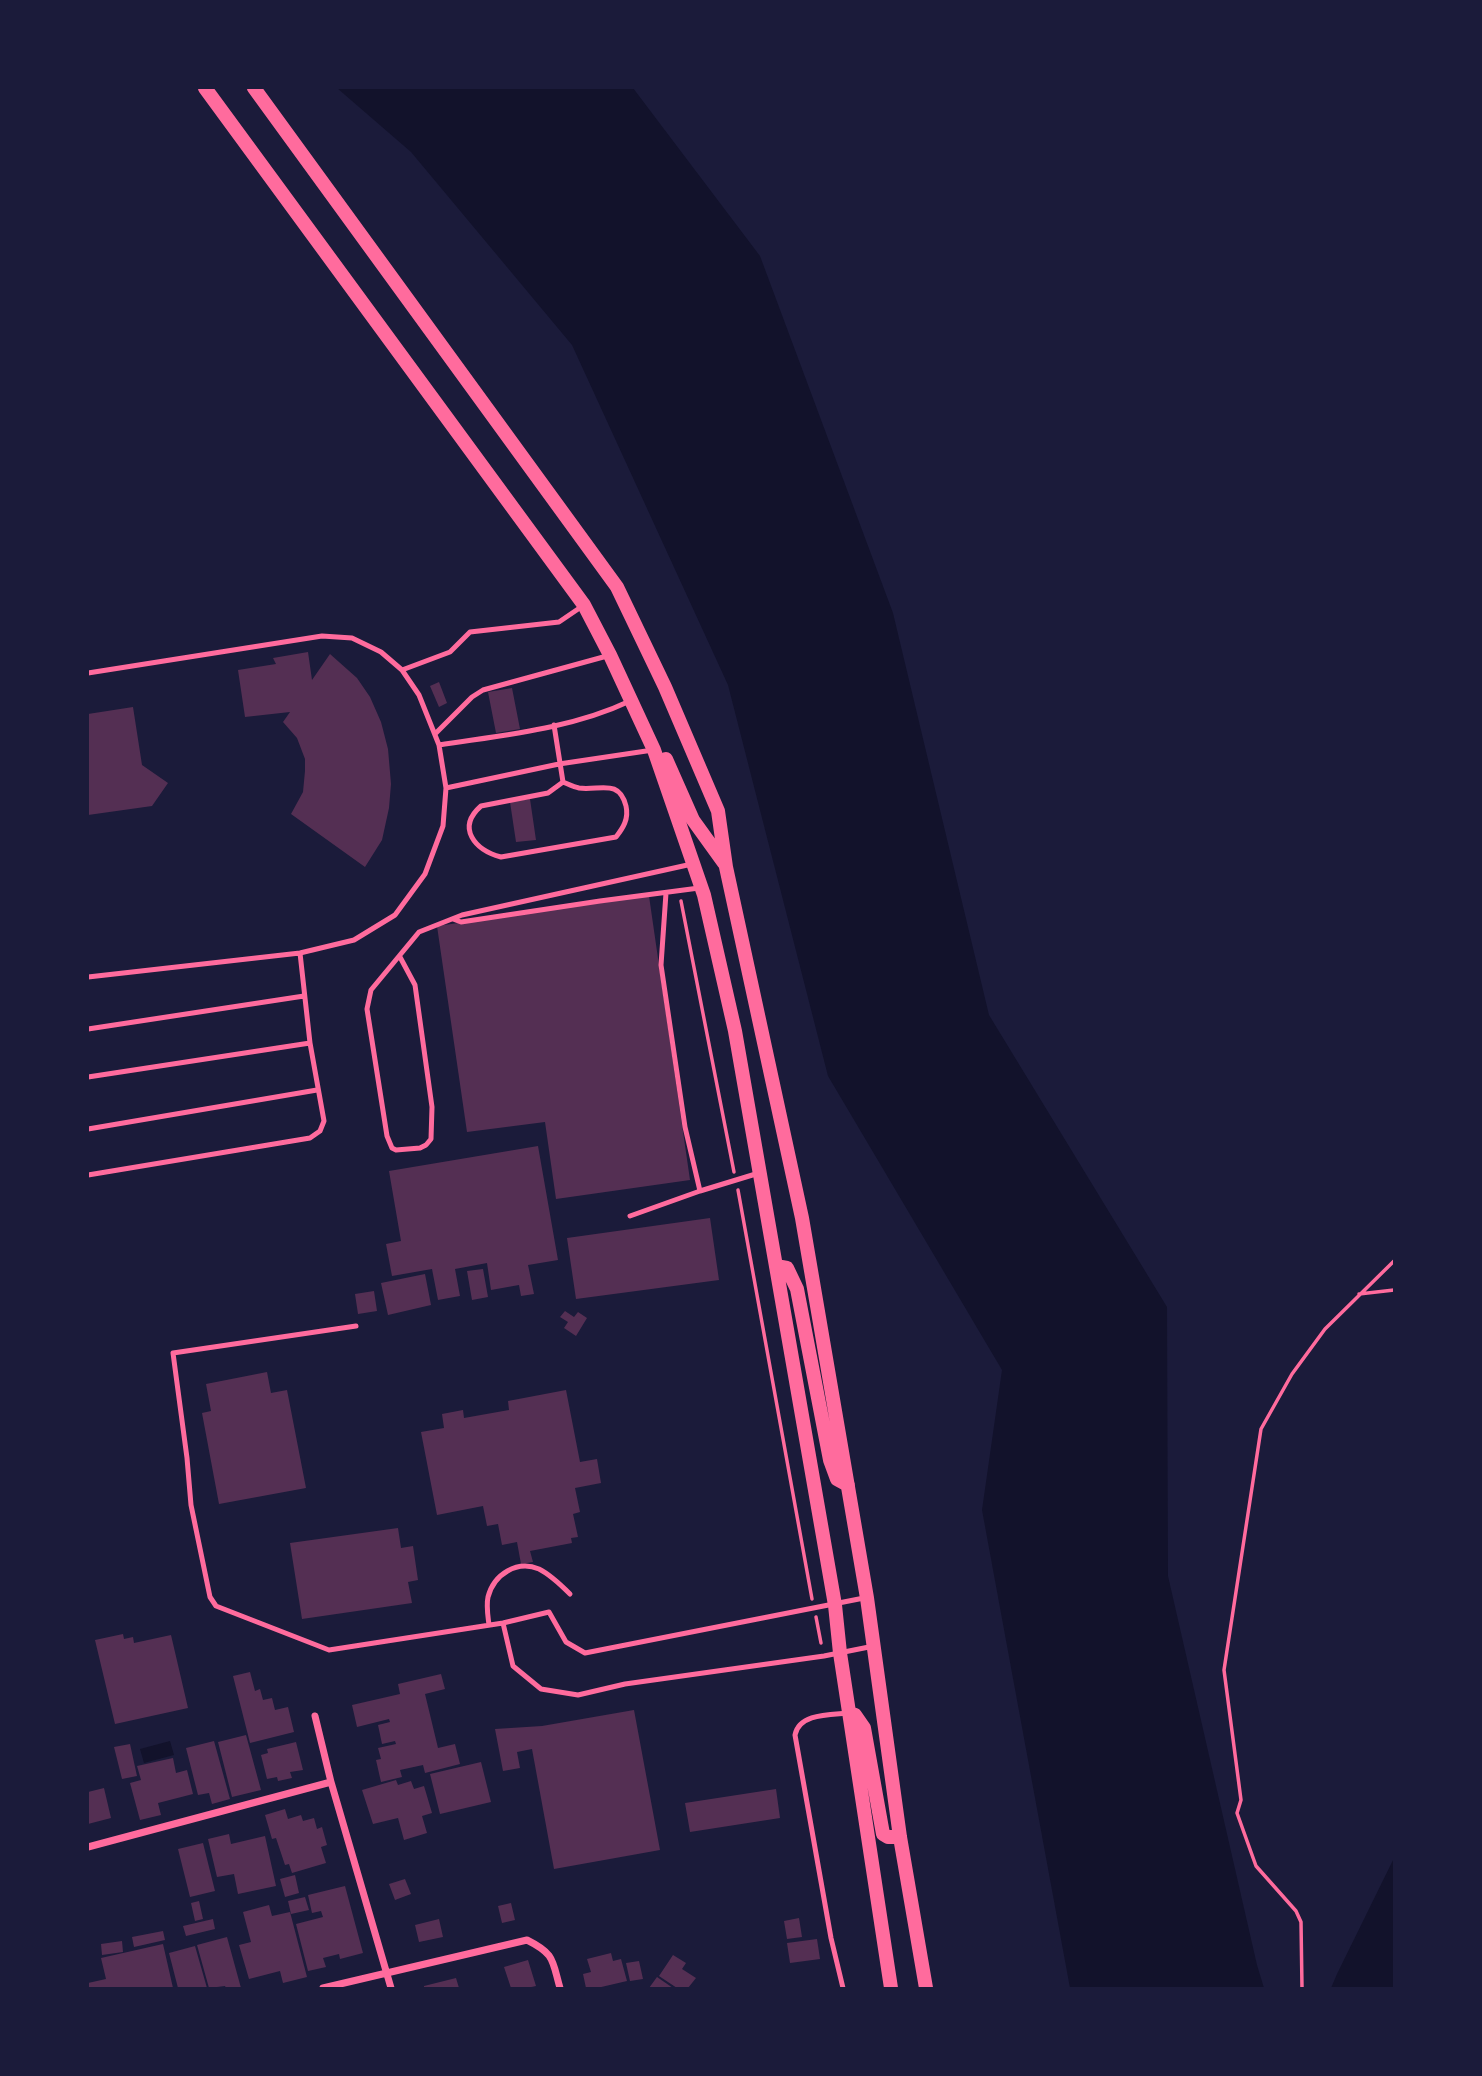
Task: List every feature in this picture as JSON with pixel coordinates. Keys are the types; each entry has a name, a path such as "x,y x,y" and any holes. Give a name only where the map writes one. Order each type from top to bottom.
{"main road":[{"path":"205,88 584,606 654,750 701,888 735,1031 835,1605 891,1989"},
{"path":"254,88 617,587 665,687 718,811 726,867 802,1218 875,1646 900,1837 926,1989"},
{"path":"621,678 634,686 692,820 726,867"},
{"path":"776,1266 787,1268 797,1289 830,1460 837,1479 848,1485"},
{"path":"849,1713 855,1715 864,1728 883,1834 900,1837"}],"street":[{"path":"315,1716 331,1782 391,1989"},
{"path":"88,1847 331,1782"},
{"path":"323,1989 527,1940 551,1955 560,1989"}],"lane":[{"path":"402,670 450,652 470,632 559,622 584,606"},
{"path":"88,673 322,636 352,638 381,652 402,670 419,695 439,745 446,788 443,826 425,874 395,915 354,940 300,953 88,977"},
{"path":"435,734 471,697 483,690 610,655"},
{"path":"439,745 603,714 632,700"},
{"path":"554,725 563,782"},
{"path":"446,788 559,764 654,750"},
{"path":"563,782 580,788 613,789 621,794 627,813 624,827 616,837 501,857 476,845 470,823 473,813 481,806 548,793 563,782"},
{"path":"400,957 415,985 432,1107 431,1139 426,1145 396,1150 387,1136 367,1009 371,990 419,932 450,918 692,864"},
{"path":"450,918 461,922 701,888"},
{"path":"666,893 661,965 685,1126 700,1191"},
{"path":"88,1175 310,1138 320,1131 324,1121 310,1043 300,953"},
{"path":"88,1030 304,996"},
{"path":"88,1077 310,1043"},
{"path":"88,1129 317,1090"},
{"path":"630,1216 759,1173"},
{"path":"356,1326 173,1353 191,1505 210,1597 216,1606 329,1650 503,1623 549,1612 566,1642 585,1653 867,1598"},
{"path":"489,1625 489,1594 503,1574 515,1567 526,1565 541,1570 570,1594"},
{"path":"503,1623 513,1666 541,1689 578,1695 625,1684 824,1656 875,1646"},
{"path":"843,1989 831,1938 795,1735 803,1721 849,1713"}],"path":[{"path":"679,891 824,1656"},
{"path":"1302,1989 1301,1922 1296,1912 1255,1866 1237,1813 1241,1800 1224,1670 1261,1429 1292,1374 1325,1329 1395,1261"},
{"path":"1359,1294 1395,1290"}],"shaded area":[{"path":"337,88 633,88 760,256 893,613 989,1015 1167,1307 1168,1576 1264,1988 1070,1988 982,1510 1002,1370 828,1076 728,685 572,345 411,152"},
{"path":"170,1741 174,1755 144,1763 140,1749"},
{"path":"1394,1858 1394,1988 1331,1988 1337,1974"}],"building":[{"path":"308,652 312,680 330,654 357,678 370,697 381,722 388,749 391,784 389,808 382,840 365,867 291,814 303,792 305,759 297,738 283,722 290,712 245,717 238,670 276,664 273,658"},
{"path":"439,682 447,703 439,707 430,686"},
{"path":"512,688 520,729 496,733 488,692"},
{"path":"133,707 142,765 168,783 152,806 88,815 88,714"},
{"path":"530,799 536,840 516,842 510,802"},
{"path":"649,896 690,1180 556,1199 545,1122 467,1132 437,926"},
{"path":"538,1146 558,1260 528,1265 534,1294 521,1296 519,1285 491,1290 487,1263 455,1269 460,1296 438,1300 432,1269 392,1276 386,1244 401,1241 389,1171"},
{"path":"710,1218 719,1280 576,1299 567,1238"},
{"path":"483,1269 488,1297 472,1300 467,1271"},
{"path":"425,1274 431,1305 388,1315 381,1283"},
{"path":"374,1291 377,1311 358,1314 355,1294"},
{"path":"565,1311 574,1317 578,1312 587,1318 576,1336 564,1328 568,1322 560,1317"},
{"path":"267,1372 271,1393 287,1390 306,1488 219,1504 202,1413 211,1411 206,1384"},
{"path":"566,1390 580,1462 597,1459 601,1483 575,1488 580,1512 573,1514 578,1537 571,1538 572,1543 530,1551 533,1562 521,1564 517,1542 502,1545 498,1524 487,1526 483,1506 437,1515 421,1432 444,1428 442,1414 463,1410 464,1418 509,1410 508,1401"},
{"path":"398,1528 401,1548 413,1546 418,1580 408,1582 412,1603 302,1619 290,1543"},
{"path":"123,1634 124,1639 133,1637 134,1643 171,1635 188,1708 115,1724 95,1640"},
{"path":"250,1672 255,1691 260,1689 263,1700 272,1698 275,1710 288,1707 294,1732 250,1743 233,1676"},
{"path":"441,1674 445,1689 425,1694 438,1748 455,1744 460,1764 425,1773 423,1765 400,1770 402,1777 381,1782 376,1760 381,1759 378,1748 396,1744 395,1741 382,1744 378,1725 390,1722 389,1719 357,1727 352,1705 400,1694 398,1684"},
{"path":"634,1710 660,1850 554,1869 532,1749 517,1752 520,1768 503,1771 495,1729 542,1726"},
{"path":"246,1735 261,1790 232,1797 218,1742"},
{"path":"214,1741 230,1799 212,1804 209,1793 198,1795 186,1748"},
{"path":"296,1742 303,1770 290,1772 292,1778 278,1781 277,1777 267,1779 261,1755 268,1753 267,1749"},
{"path":"130,1744 137,1776 122,1779 114,1747"},
{"path":"173,1758 176,1773 187,1770 193,1794 158,1803 161,1815 140,1820 130,1783 141,1780 137,1766"},
{"path":"481,1762 491,1802 440,1814 430,1774"},
{"path":"396,1780 398,1785 411,1781 414,1789 424,1786 432,1813 422,1816 427,1833 404,1840 398,1818 373,1824 362,1790"},
{"path":"104,1788 111,1818 88,1824 88,1792"},
{"path":"776,1789 780,1818 690,1832 685,1803"},
{"path":"285,1809 288,1819 301,1815 303,1821 314,1818 317,1829 322,1827 327,1845 321,1847 326,1863 292,1873 289,1864 285,1865 276,1838 272,1839 265,1815"},
{"path":"229,1834 231,1844 265,1836 276,1886 238,1894 234,1874 217,1877 208,1839"},
{"path":"203,1843 215,1891 190,1897 178,1849"},
{"path":"295,1875 299,1893 285,1897 280,1879"},
{"path":"405,1879 411,1894 395,1900 389,1884"},
{"path":"345,1886 363,1953 340,1959 339,1954 323,1958 326,1967 308,1971 296,1924 323,1917 321,1911 312,1913 308,1895"},
{"path":"305,1897 309,1910 291,1914 288,1901"},
{"path":"199,1901 203,1919 195,1921 191,1903"},
{"path":"511,1903 515,1920 502,1923 498,1906"},
{"path":"269,1905 272,1916 290,1912 307,1977 283,1983 280,1971 249,1979 239,1945 251,1942 243,1912"},
{"path":"799,1918 802,1937 787,1939 784,1921"},
{"path":"213,1919 215,1929 186,1936 183,1926"},
{"path":"439,1919 443,1937 419,1942 415,1925"},
{"path":"163,1931 165,1940 134,1947 132,1937"},
{"path":"227,1937 241,1988 209,1988 197,1945"},
{"path":"817,1939 820,1959 790,1963 787,1943"},
{"path":"122,1941 123,1952 102,1955 101,1944"},
{"path":"163,1944 173,1988 88,1988 88,1983 106,1979 101,1958"},
{"path":"195,1946 207,1988 178,1988 169,1953"},
{"path":"611,1953 613,1961 621,1959 627,1981 586,1988 583,1974 591,1972 587,1959"},
{"path":"673,1955 686,1963 682,1969 696,1978 688,1988 677,1988 659,1976"},
{"path":"528,1960 536,1986 511,1988 504,1967"},
{"path":"639,1961 643,1979 630,1981 626,1963"},
{"path":"657,1977 673,1988 649,1988"},
{"path":"456,1978 459,1988 424,1988 424,1986"}]}
